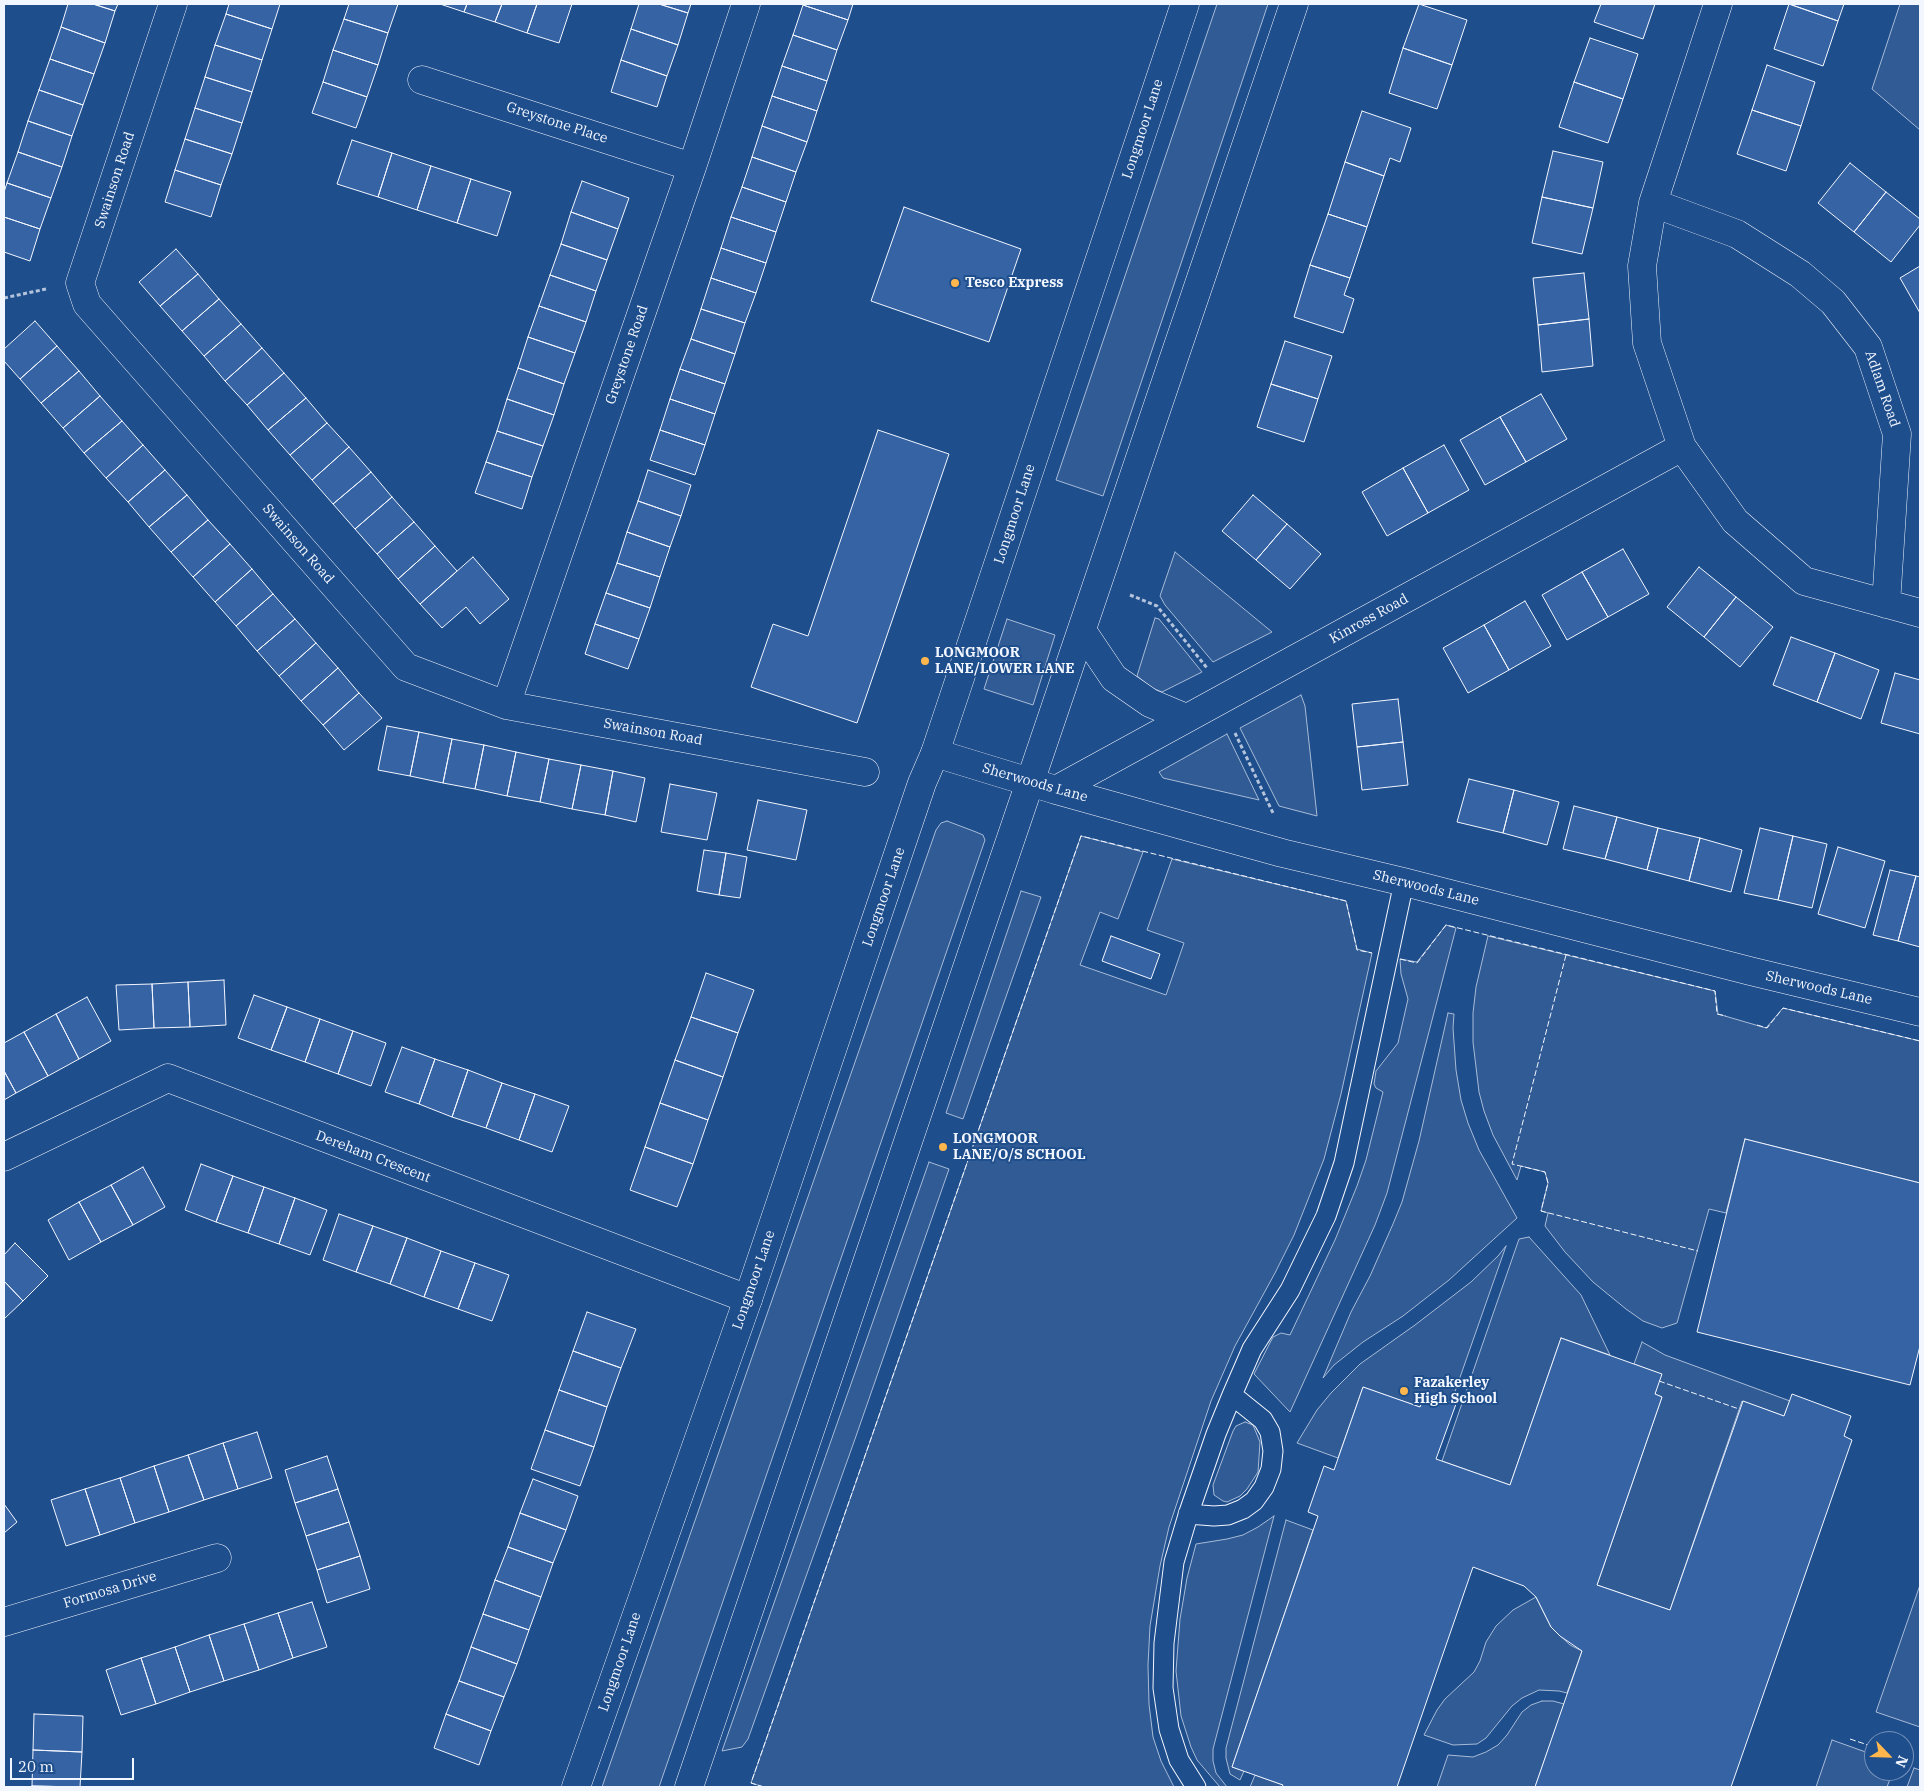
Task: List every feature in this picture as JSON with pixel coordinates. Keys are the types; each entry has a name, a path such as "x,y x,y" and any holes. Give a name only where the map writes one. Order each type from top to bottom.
{"street":[{"name":"Swainson Road","path":"174,4 80,283 87,304 406,667 506,705 865,772"},
{"name":"Greystone Road","path":"506,705 692,167 746,4"},
{"name":"Longmoor Lane","path":"576,1787 748,1299 922,783 935,753 1185,4"},
{"path":"689,1787 1294,4"},
{"path":"1718,4 1653,204 1642,266 1647,343 1682,447 1735,521 1804,582 1920,613"},
{"name":"Greystone Place","path":"422,80 692,167"},
{"name":"Adlam Road","path":"1653,204 1737,234 1800,274 1833,302 1868,347 1897,434 1886,604"},
{"name":"Kinross Road","path":"1056,790 1682,447"},
{"path":"1082,632 1114,678 1150,703 1186,718"},
{"name":"Sherwoods Lane","path":"935,753 1056,790 1273,850 1750,972 1920,1012"},
{"name":"Dereham Crescent","path":"4,1157 168,1078 748,1299"},
{"name":"Formosa Drive","path":"4,1622 217,1558"}],"lane":[{"path":"1196,1787 1179,1760 1169,1729 1163,1688 1164,1643 1168,1598 1174,1562 1188,1514 1232,1395 1252,1349 1290,1290 1322,1224 1344,1163 1404,882"},
{"path":"1188,1514 1228,1515 1243,1509 1254,1501 1264,1487 1271,1469 1273,1451 1270,1432 1263,1420 1232,1395"}],"path":[{"path":"4,298 80,283"},
{"path":"1099,583 1157,606 1207,667 1219,701"}],"shaded area":[{"path":"1217,4 1268,4 1103,496 1056,480"},
{"path":"1900,4 1920,4 1920,130 1872,89"},
{"path":"1175,552 1272,632 1213,662 1165,605 1160,596"},
{"path":"1155,618 1159,619 1202,672 1162,692 1152,688 1137,676"},
{"path":"1007,619 1055,635 1033,705 984,689"},
{"path":"1301,695 1305,706 1317,816 1279,806 1240,728"},
{"path":"1227,734 1259,800 1163,778 1159,772"},
{"path":"947,821 983,835 985,840 659,1787 602,1787 936,830 941,823"},
{"path":"1081,836 1143,852 1118,919 1100,912 1080,965 1166,995 1184,943 1147,930 1172,859 1346,901 1357,949 1372,953 1341,1094 1324,1159 1294,1235 1235,1346 1211,1401 1169,1527 1150,1626 1148,1665 1149,1704 1153,1737 1161,1761 1174,1787 764,1787 751,1783"},
{"path":"1021,891 1041,897 963,1119 946,1113"},
{"path":"1446,925 1456,928 1387,1193 1375,1225 1290,1412 1254,1374 1273,1337 1281,1333 1290,1335 1335,1240 1357,1186 1366,1160 1383,1092 1376,1088 1374,1084 1376,1071 1398,1043 1408,999 1401,974 1400,959 1417,962"},
{"path":"1488,936 1715,991 1718,1014 1766,1028 1783,1008 1920,1041 1920,1183 1745,1139 1726,1213 1709,1209 1677,1323 1662,1328 1643,1321 1593,1282 1565,1252 1545,1226 1548,1213 1541,1211 1548,1183 1545,1172 1521,1166 1517,1180 1493,1135 1479,1092 1473,1042 1473,1013 1476,987"},
{"path":"1448,1013 1454,1014 1456,1070 1461,1100 1468,1123 1479,1150 1517,1218 1449,1280 1403,1316 1363,1342 1334,1365 1323,1378 1402,1202 1419,1141"},
{"path":"929,1162 949,1169 855,1439 748,1739 742,1747 722,1751"},
{"path":"1529,1237 1581,1295 1610,1355 1561,1338 1510,1485 1442,1461 1519,1239"},
{"path":"1506,1246 1451,1403 1425,1394 1420,1407 1363,1387 1338,1458 1297,1443 1317,1410 1360,1364 1471,1282"},
{"path":"1642,1342 1665,1355 1790,1401 1784,1416 1742,1401 1670,1610 1597,1585 1662,1397 1655,1394 1661,1374 1634,1364"},
{"path":"1245,1422 1253,1425 1260,1442 1258,1472 1240,1496 1227,1502 1223,1501 1214,1495 1213,1485 1233,1431 1236,1426"},
{"path":"1274,1516 1213,1749 1216,1773 1227,1787 1220,1787 1197,1760 1181,1716 1176,1671 1180,1619 1187,1578 1196,1544 1243,1535"},
{"path":"1286,1520 1313,1530 1232,1767 1244,1771 1240,1780 1230,1774 1226,1758 1226,1748"},
{"path":"1920,1585 1920,1727 1876,1712"},
{"path":"1536,1597 1551,1627 1570,1645 1582,1651 1567,1693 1539,1690 1522,1698 1512,1706 1486,1738 1477,1744 1453,1745 1424,1735 1445,1699 1474,1672 1486,1642 1496,1626 1513,1610"},
{"path":"1542,1701 1564,1704 1535,1787 1437,1787 1448,1755 1473,1757 1486,1752 1498,1745 1507,1735 1522,1712 1531,1705"},
{"path":"1832,1740 1864,1751 1864,1781 1889,1781 1887,1787 1816,1787"},
{"path":"1914,1768 1920,1770 1920,1787 1907,1787 1909,1781 1914,1781"},
{"path":"1255,1775 1283,1785 1282,1787 1250,1787"}],"building":[{"path":"68,4 93,4 115,11 105,43 61,27"},
{"path":"93,4 118,4 115,11"},
{"path":"229,4 280,4 272,29 226,14"},
{"path":"349,4 398,4 388,33 344,19"},
{"path":"440,4 467,4 464,12"},
{"path":"467,4 502,4 495,22 464,12"},
{"path":"502,4 537,4 527,33 495,22"},
{"path":"537,4 572,4 559,43 527,33"},
{"path":"639,4 659,4 688,13 678,45 631,29"},
{"path":"659,4 691,4 688,13"},
{"path":"804,4 853,4 848,20"},
{"path":"1419,4 1467,20 1452,65 1403,48"},
{"path":"1601,4 1655,4 1643,39 1594,22"},
{"path":"1789,4 1838,21 1823,66 1774,49"},
{"path":"1789,4 1844,4 1838,21"},
{"path":"803,5 848,20 837,50 793,35"},
{"path":"226,14 272,29 262,60 215,45"},
{"path":"344,19 388,33 378,65 333,50"},
{"path":"61,27 105,43 94,74 50,59"},
{"path":"631,29 678,45 667,76 621,60"},
{"path":"793,35 837,50 827,81 782,66"},
{"path":"1590,38 1638,54 1623,99 1574,82"},
{"path":"215,45 262,60 252,92 205,77"},
{"path":"1403,48 1452,65 1437,109 1389,93"},
{"path":"333,50 378,65 367,97 323,82"},
{"path":"50,59 94,74 83,105 39,90"},
{"path":"621,60 667,76 657,107 611,92"},
{"path":"1767,65 1815,82 1801,126 1752,110"},
{"path":"782,66 827,81 817,111 772,96"},
{"path":"205,77 252,92 242,123 195,108"},
{"path":"323,82 367,97 356,128 312,113"},
{"path":"1574,82 1623,99 1608,143 1559,127"},
{"path":"39,90 83,105 72,136 28,121"},
{"path":"772,96 817,111 807,142 762,126"},
{"path":"195,108 242,123 232,154 185,139"},
{"path":"1752,110 1801,126 1786,171 1737,154"},
{"path":"1362,111 1411,128 1400,162 1390,158 1384,176 1345,162"},
{"path":"28,121 72,136 62,167 18,152"},
{"path":"762,126 807,142 796,172 752,157"},
{"path":"185,139 232,154 221,185 175,170"},
{"path":"352,140 392,153 378,197 337,184"},
{"path":"1553,151 1603,162 1593,208 1542,197"},
{"path":"18,152 62,167 51,198 7,183"},
{"path":"392,153 431,166 417,210 378,197"},
{"path":"752,157 796,172 786,202 742,187"},
{"path":"1345,162 1384,176 1367,227 1328,214"},
{"path":"1850,163 1886,192 1854,232 1818,203"},
{"path":"431,166 471,179 457,223 417,210"},
{"path":"175,170 221,185 211,217 165,202"},
{"path":"471,179 511,192 497,236 457,223"},
{"path":"582,181 629,198 618,229 571,212"},
{"path":"7,183 51,198 40,229 4,217 4,192"},
{"path":"742,187 786,202 776,232 731,217"},
{"path":"1886,192 1920,219 1920,225 1891,262 1854,232"},
{"path":"1542,197 1593,208 1582,254 1532,243"},
{"path":"904,207 1021,249 989,342 871,301"},
{"path":"571,212 618,229 607,260 561,244"},
{"path":"1328,214 1367,227 1350,278 1310,265"},
{"path":"4,217 40,229 30,261 4,252"},
{"path":"731,217 776,232 766,263 721,248"},
{"path":"561,244 607,260 596,291 550,275"},
{"path":"721,248 766,263 756,293 711,278"},
{"path":"176,249 198,274 160,306 139,282"},
{"path":"1310,265 1350,278 1344,295 1354,299 1343,333 1294,317"},
{"path":"1920,266 1920,313 1900,278"},
{"path":"1584,273 1589,319 1538,325 1533,278"},
{"path":"198,274 219,299 182,331 160,306"},
{"path":"550,275 596,291 586,322 539,306"},
{"path":"711,278 756,293 745,323 701,309"},
{"path":"219,299 241,324 204,356 182,331"},
{"path":"539,306 586,322 575,353 528,337"},
{"path":"701,309 745,323 735,354 691,339"},
{"path":"1589,319 1593,366 1542,372 1538,325"},
{"path":"35,321 57,346 20,379 4,361 4,349"},
{"path":"241,324 262,348 225,381 204,356"},
{"path":"528,337 575,353 564,384 518,368"},
{"path":"691,339 735,354 725,384 680,369"},
{"path":"1285,341 1332,356 1318,399 1271,384"},
{"path":"57,346 79,371 41,403 20,379"},
{"path":"262,348 284,373 247,405 225,381"},
{"path":"518,368 564,384 554,415 507,399"},
{"path":"680,369 725,384 715,414 670,399"},
{"path":"79,371 100,396 63,428 41,403"},
{"path":"284,373 306,398 268,430 247,405"},
{"path":"1271,384 1318,399 1304,442 1257,427"},
{"path":"1541,394 1567,439 1526,462 1500,417"},
{"path":"100,396 122,421 84,453 63,428"},
{"path":"306,398 327,423 290,455 268,430"},
{"path":"507,399 554,415 543,446 497,431"},
{"path":"670,399 715,414 705,445 660,430"},
{"path":"1500,417 1526,462 1485,485 1460,440"},
{"path":"122,421 143,445 106,478 84,453"},
{"path":"327,423 349,447 312,480 290,455"},
{"path":"660,430 705,445 695,475 650,460"},
{"path":"878,430 949,454 857,723 751,687 773,624 808,636"},
{"path":"497,431 543,446 532,477 486,462"},
{"path":"143,445 165,470 128,502 106,478"},
{"path":"1444,445 1469,490 1428,513 1403,468"},
{"path":"349,447 371,472 333,504 312,480"},
{"path":"486,462 532,477 522,509 475,493"},
{"path":"1403,468 1428,513 1387,536 1362,492"},
{"path":"165,470 187,495 149,527 128,502"},
{"path":"648,470 691,485 681,516 638,501"},
{"path":"371,472 392,497 355,529 333,504"},
{"path":"187,495 208,520 171,552 149,527"},
{"path":"1253,495 1287,524 1256,560 1222,531"},
{"path":"392,497 414,522 377,554 355,529"},
{"path":"638,501 681,516 670,547 627,532"},
{"path":"208,520 230,544 193,577 171,552"},
{"path":"414,522 435,546 398,579 377,554"},
{"path":"1287,524 1321,554 1290,589 1256,560"},
{"path":"627,532 670,547 660,577 617,563"},
{"path":"230,544 252,569 215,602 193,577"},
{"path":"435,546 457,571 420,604 398,579"},
{"path":"1623,549 1649,594 1608,617 1582,572"},
{"path":"473,557 509,599 480,624 466,607 442,628 420,604"},
{"path":"617,563 660,577 650,608 606,593"},
{"path":"1699,567 1736,597 1704,637 1667,607"},
{"path":"252,569 273,594 236,626 215,602"},
{"path":"1582,572 1608,617 1567,640 1542,595"},
{"path":"606,593 650,608 639,639 595,624"},
{"path":"273,594 295,619 257,651 236,626"},
{"path":"1736,597 1773,627 1740,667 1704,637"},
{"path":"1525,601 1551,646 1509,670 1484,625"},
{"path":"295,619 316,643 279,676 257,651"},
{"path":"595,624 639,639 628,669 585,654"},
{"path":"1484,625 1509,670 1468,693 1443,648"},
{"path":"1791,637 1835,653 1817,702 1773,685"},
{"path":"316,643 338,668 301,701 279,676"},
{"path":"1835,653 1879,670 1861,719 1817,702"},
{"path":"338,668 359,693 323,725 301,701"},
{"path":"1895,673 1920,680 1920,734 1881,723"},
{"path":"359,693 382,718 344,750 323,725"},
{"path":"1398,699 1403,742 1357,747 1352,704"},
{"path":"387,726 419,732 410,776 378,770"},
{"path":"419,732 452,739 443,783 410,776"},
{"path":"452,739 484,745 475,789 443,783"},
{"path":"1403,742 1408,785 1362,790 1357,747"},
{"path":"484,745 516,752 507,796 475,789"},
{"path":"516,752 549,759 540,802 507,796"},
{"path":"549,759 581,765 572,809 540,802"},
{"path":"581,765 613,771 605,815 572,809"},
{"path":"613,771 645,778 636,822 605,815"},
{"path":"1469,779 1514,790 1503,833 1457,822"},
{"path":"670,784 717,793 707,840 661,832"},
{"path":"1514,790 1559,802 1547,845 1503,833"},
{"path":"758,800 807,810 796,860 747,850"},
{"path":"1574,806 1617,817 1605,859 1563,849"},
{"path":"1617,817 1658,828 1647,870 1605,859"},
{"path":"1658,828 1700,838 1689,881 1647,870"},
{"path":"1760,828 1793,836 1778,900 1744,893"},
{"path":"1793,836 1827,844 1812,908 1778,900"},
{"path":"1700,838 1742,850 1731,892 1689,881"},
{"path":"1838,847 1885,861 1865,928 1818,914"},
{"path":"704,850 726,853 719,895 697,891"},
{"path":"726,853 747,857 740,898 719,895"},
{"path":"1890,870 1916,876 1898,941 1873,935"},
{"path":"1916,876 1920,877 1920,947 1898,941"},
{"path":"1111,936 1160,954 1151,979 1102,961"},
{"path":"706,973 754,990 738,1033 691,1017"},
{"path":"224,980 226,1025 190,1027 188,982"},
{"path":"188,982 190,1027 154,1028 152,984"},
{"path":"152,984 154,1028 119,1030 116,985"},
{"path":"254,995 287,1007 271,1050 238,1038"},
{"path":"87,997 111,1041 79,1059 56,1014"},
{"path":"287,1007 320,1019 305,1062 271,1050"},
{"path":"56,1014 79,1059 48,1076 24,1032"},
{"path":"691,1017 738,1033 723,1077 675,1060"},
{"path":"320,1019 353,1031 338,1074 305,1062"},
{"path":"353,1031 386,1043 371,1086 338,1074"},
{"path":"24,1032 48,1076 16,1093 4,1071 4,1043"},
{"path":"402,1047 435,1059 419,1104 385,1092"},
{"path":"435,1059 468,1070 452,1117 419,1104"},
{"path":"675,1060 723,1077 708,1120 660,1103"},
{"path":"468,1070 502,1083 486,1128 452,1117"},
{"path":"4,1071 16,1093 4,1100"},
{"path":"502,1083 535,1094 519,1140 486,1128"},
{"path":"535,1094 569,1106 552,1152 519,1140"},
{"path":"660,1103 708,1120 693,1164 645,1147"},
{"path":"1745,1139 1920,1183 1920,1346 1910,1385 1697,1332"},
{"path":"645,1147 693,1164 677,1207 630,1190"},
{"path":"201,1164 233,1176 216,1222 185,1210"},
{"path":"143,1167 165,1207 133,1225 111,1185"},
{"path":"233,1176 264,1187 248,1233 216,1222"},
{"path":"111,1185 133,1225 101,1242 79,1202"},
{"path":"264,1187 295,1198 279,1244 248,1233"},
{"path":"295,1198 327,1210 310,1255 279,1244"},
{"path":"79,1202 101,1242 69,1260 48,1220"},
{"path":"339,1214 373,1226 356,1272 323,1260"},
{"path":"373,1226 407,1238 390,1284 356,1272"},
{"path":"407,1238 441,1251 424,1297 390,1284"},
{"path":"15,1243 48,1276 23,1301 4,1281 4,1255"},
{"path":"441,1251 475,1263 458,1309 424,1297"},
{"path":"475,1263 509,1275 492,1321 458,1309"},
{"path":"4,1281 23,1301 4,1319"},
{"path":"587,1312 636,1329 621,1368 573,1351"},
{"path":"1561,1338 1662,1374 1655,1394 1662,1397 1597,1585 1670,1610 1743,1401 1784,1416 1792,1394 1851,1416 1844,1436 1852,1440 1731,1787 1535,1787 1582,1651 1560,1636 1551,1627 1536,1597 1524,1586 1473,1567 1397,1787 1282,1787 1283,1785 1232,1767 1318,1516 1308,1512 1324,1466 1334,1470 1363,1387 1420,1407 1425,1394 1456,1404 1436,1459 1510,1485"},
{"path":"573,1351 621,1368 607,1407 559,1390"},
{"path":"559,1390 607,1407 594,1447 545,1430"},
{"path":"545,1430 594,1447 580,1486 531,1469"},
{"path":"257,1432 272,1478 238,1489 223,1443"},
{"path":"223,1443 238,1489 204,1500 188,1455"},
{"path":"188,1455 204,1500 169,1512 154,1466"},
{"path":"327,1456 338,1489 295,1503 285,1470"},
{"path":"154,1466 169,1512 135,1523 120,1478"},
{"path":"120,1478 135,1523 100,1535 85,1489"},
{"path":"533,1479 578,1496 566,1530 520,1513"},
{"path":"85,1489 100,1535 66,1546 51,1500"},
{"path":"338,1489 349,1522 306,1536 295,1503"},
{"path":"4,1504 17,1522 4,1533"},
{"path":"520,1513 566,1530 553,1563 508,1547"},
{"path":"349,1522 360,1556 317,1570 306,1536"},
{"path":"508,1547 553,1563 541,1597 495,1580"},
{"path":"360,1556 370,1589 327,1603 317,1570"},
{"path":"495,1580 541,1597 529,1630 483,1614"},
{"path":"312,1602 327,1647 293,1658 278,1613"},
{"path":"278,1613 293,1658 259,1670 244,1624"},
{"path":"483,1614 529,1630 517,1664 471,1647"},
{"path":"244,1624 259,1670 224,1681 209,1635"},
{"path":"209,1635 224,1681 190,1692 175,1647"},
{"path":"175,1647 190,1692 156,1704 141,1658"},
{"path":"471,1647 517,1664 504,1697 459,1681"},
{"path":"141,1658 156,1704 121,1715 106,1670"},
{"path":"459,1681 504,1697 491,1731 446,1714"},
{"path":"34,1714 83,1716 82,1752 33,1750"},
{"path":"446,1714 491,1731 479,1765 434,1748"},
{"path":"33,1750 82,1752 80,1787 32,1786"},
{"path":"32,1786 80,1787 32,1787"}],"fence":[{"path":"764,1787 751,1783 1081,836 1346,901 1357,950 1372,953"},
{"path":"1400,959 1417,963 1446,925 1715,991 1717,1014 1726,1016"},
{"path":"1566,955 1512,1164 1545,1172 1548,1183 1541,1211 1698,1251"},
{"path":"1757,1025 1767,1028 1783,1008 1920,1041"},
{"path":"1659,1381 1739,1409"},
{"path":"1850,1739 1864,1744"}],"place":[{"name":"Tesco Express","path":"955,283"},
{"name":"LONGMOOR LANE/LOWER LANE","path":"925,661"},
{"name":"LONGMOOR LANE/O/S SCHOOL","path":"943,1147"},
{"name":"Fazakerley High School","path":"1404,1391"}]}
